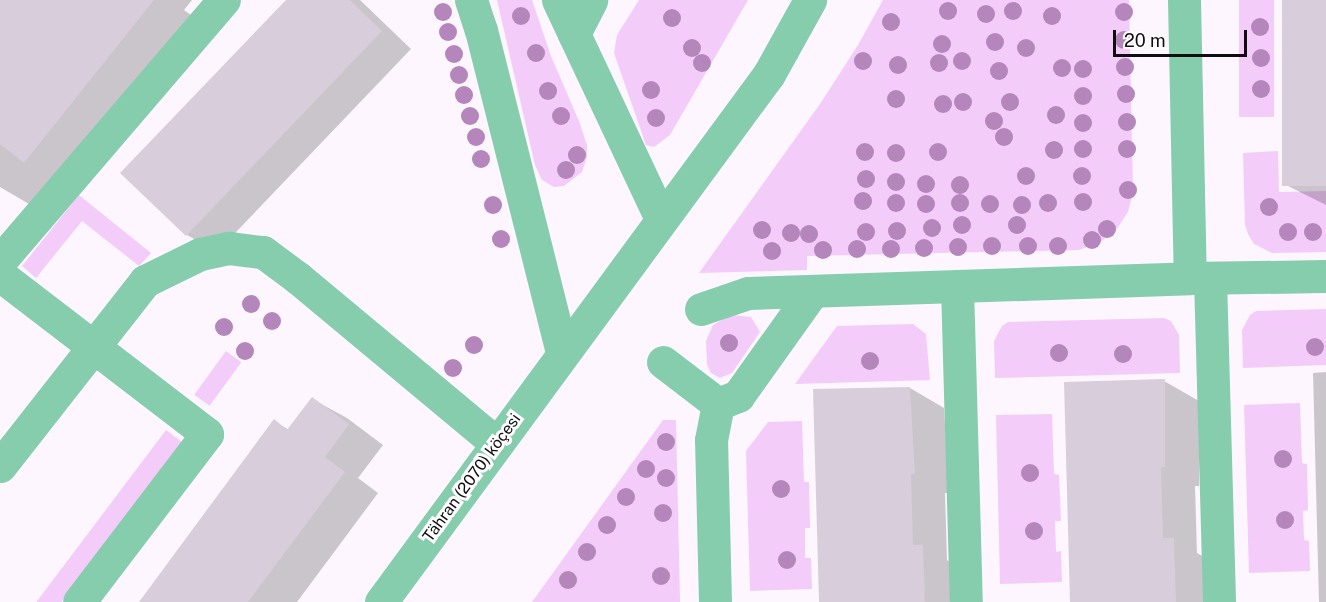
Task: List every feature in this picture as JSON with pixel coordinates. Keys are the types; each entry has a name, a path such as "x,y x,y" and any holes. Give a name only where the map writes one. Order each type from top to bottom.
{"street":[{"path":"0,261 224,0"},
{"path":"471,0 481,30 562,353"},
{"path":"558,0 661,219"},
{"path":"574,33 591,0"},
{"name":"Tähran (2070) köçesi","path":"381,602 769,74 810,0"},
{"path":"1184,0 1219,602"},
{"path":"0,466 145,281 200,254 229,248 263,252 298,278 497,444"},
{"path":"0,275 207,434 79,602"},
{"path":"701,309 748,293 1326,276"},
{"path":"957,286 966,602"},
{"path":"718,404 738,396 813,291"},
{"path":"663,362 718,404"},
{"path":"715,602 711,440 718,404"}],"shaded area":[{"path":"497,0 532,0 551,56 579,121 587,145 587,157 582,172 564,186 554,187 542,180 535,165"},
{"path":"639,0 748,0 670,135 654,147 646,145 614,53 617,35"},
{"path":"883,0 1129,0 1133,192 1128,212 1116,230 1099,243 1079,250 807,256 807,270 699,273 820,104 858,45"},
{"path":"1239,0 1274,0 1274,117 1239,117"},
{"path":"1278,151 1279,192 1326,191 1326,252 1272,253 1254,244 1248,234 1245,225 1243,153"},
{"path":"79,195 151,253 139,266 82,221 36,278 22,266"},
{"path":"1326,309 1326,365 1243,368 1242,330 1250,315 1256,311"},
{"path":"731,315 751,317 760,332 732,373 720,378 711,373 707,365 706,341 713,325"},
{"path":"1164,318 1171,321 1179,335 1180,373 995,378 994,341 1002,326 1008,322"},
{"path":"913,324 926,334 930,380 795,384 837,326"},
{"path":"226,351 241,362 210,406 194,395"},
{"path":"1300,403 1302,463 1307,464 1308,510 1303,511 1304,540 1309,541 1310,571 1249,573 1244,405"},
{"path":"1052,414 1054,474 1059,475 1061,521 1055,521 1056,552 1061,551 1062,582 1000,584 996,415"},
{"path":"663,420 676,420 680,602 532,602"},
{"path":"802,421 804,482 809,482 810,528 805,528 805,558 811,558 812,589 750,591 746,451 768,422"},
{"path":"166,430 182,442 61,602 36,602"}],"building":[{"path":"0,0 154,0 24,163 0,144"},
{"path":"286,0 350,0 382,31 186,236 120,173"},
{"path":"1282,0 1326,0 1326,186 1282,186"},
{"path":"1165,379 1165,467 1161,467 1163,538 1174,538 1176,602 1070,602 1064,382"},
{"path":"910,387 915,474 911,474 913,545 923,545 925,602 819,602 813,389"},
{"path":"312,397 349,424 325,457 345,472 248,602 139,602 274,419 287,430"}]}
